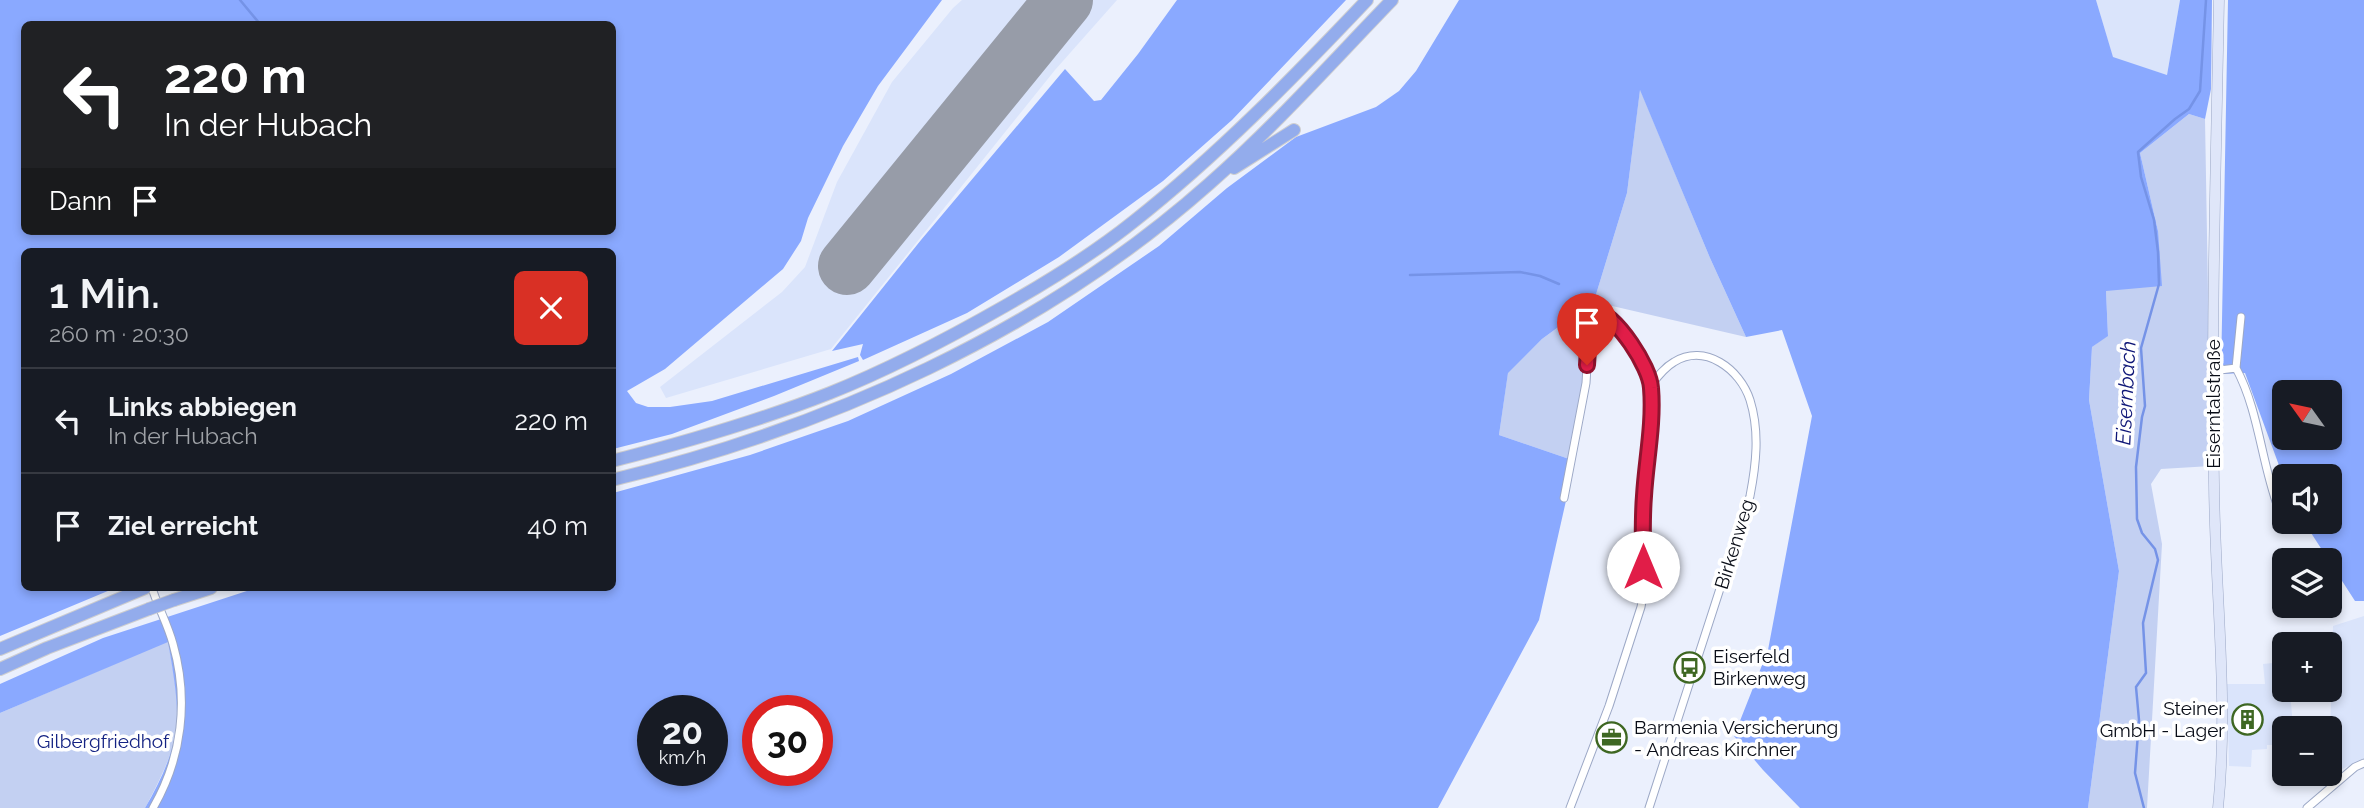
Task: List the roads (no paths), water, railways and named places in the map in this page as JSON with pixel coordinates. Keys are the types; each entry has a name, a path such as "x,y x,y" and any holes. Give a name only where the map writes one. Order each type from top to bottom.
{"highway":[{"path":"616,460 703,437 831,392 898,363 1038,288 1132,223 1194,171 1252,119 1367,0"},
{"path":"616,479 671,465 839,409 906,380 1049,303 1144,237 1208,186 1265,132 1392,0"},
{"path":"1208,186 1294,130"},
{"path":"0,649 140,591"},
{"path":"0,669 47,648 202,591"}],"main road":[{"name":"Eiserntalstraße","path":"2218,808 2221,702 2212,371 2220,0"}],"street":[{"path":"1564,498 1586,383 1592,314 1596,311 1617,325 1639,356 1651,385 1644,498 1644,590 1609,706 1570,808"},
{"path":"2241,317 2236,368 2253,406 2272,490"},
{"name":"Birkenweg","path":"1648,808 1750,496 1757,462 1749,399 1740,382 1726,367 1706,356 1687,356 1674,362 1651,385"},
{"path":"2212,371 2236,368"},
{"path":"146,591 173,644 180,684 182,720 179,747 164,789 153,808"},
{"path":"2307,808 2355,767 2364,763"}],"waterway":[{"path":"240,0 258,21"},
{"name":"Eisernbach","path":"2144,808 2135,773 2139,720 2136,687 2146,673 2143,623 2158,560 2155,549 2142,533 2137,519 2136,467 2145,406 2141,348 2159,284 2154,220 2141,177 2138,152 2189,109 2200,91 2206,0"},
{"path":"1410,275 1520,272 1559,284"}],"place":[{"name":"Eiserfeld Birkenweg","path":"1690,667"},
{"name":"Steiner GmbH - Lager","path":"2248,719"},
{"name":"Barmenia Versicherung - Andreas Kirchner","path":"1611,738"}],"park label":[{"name":"Gilbergfriedhof","path":"103,741"}]}
